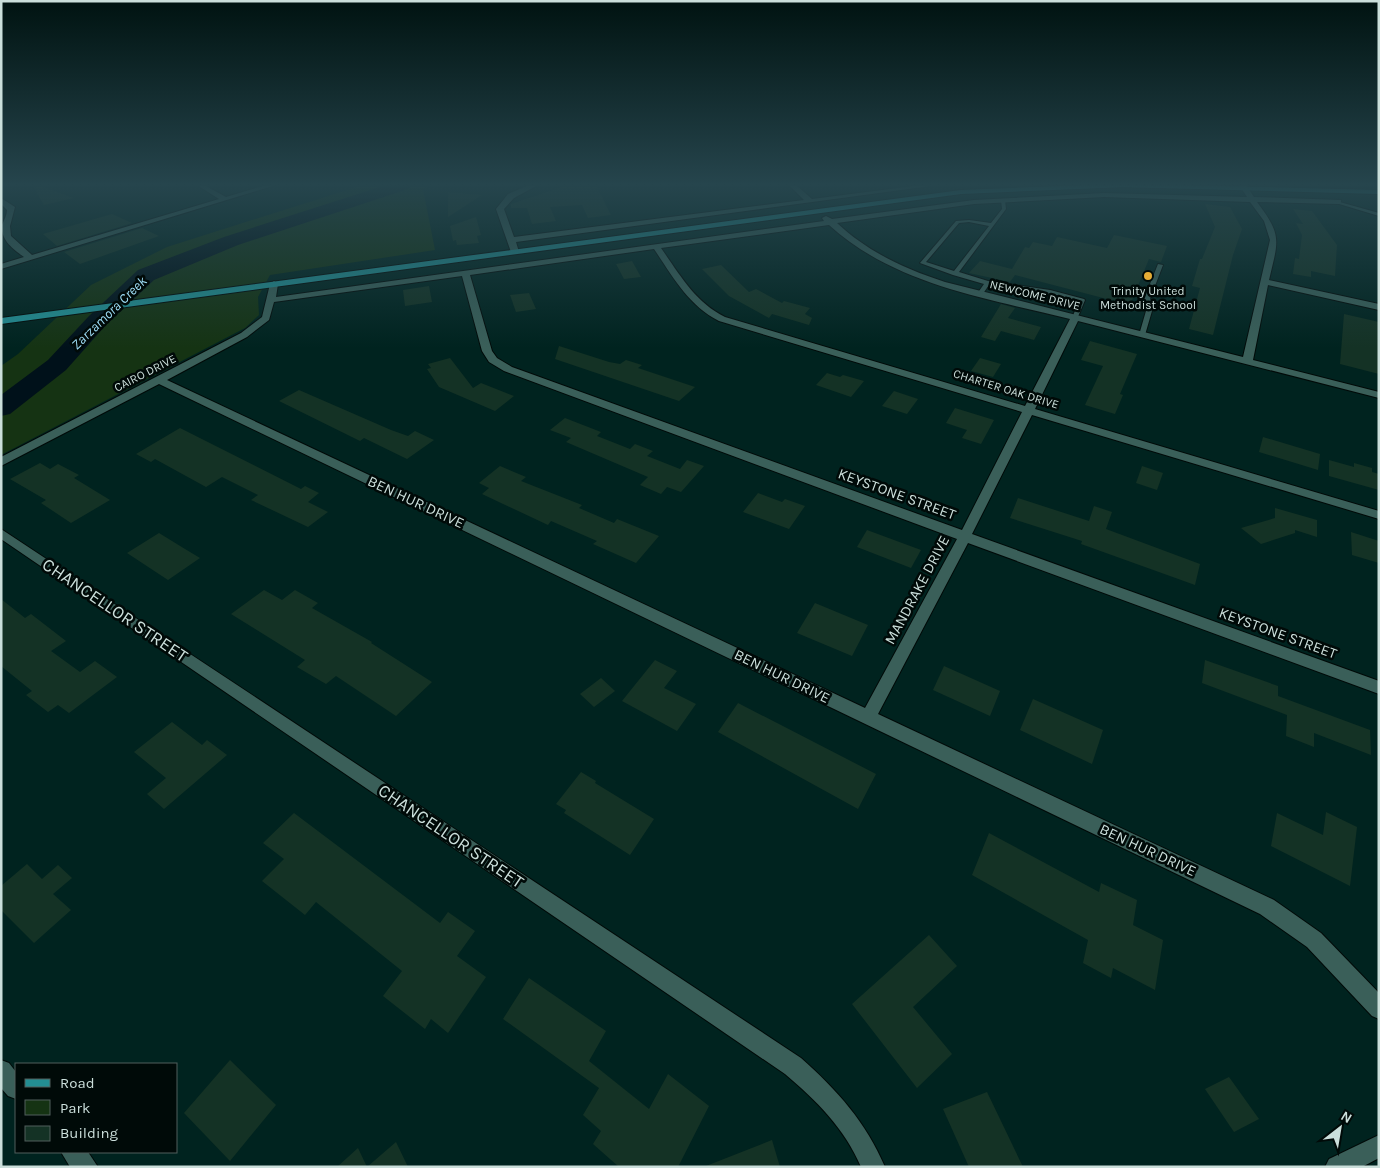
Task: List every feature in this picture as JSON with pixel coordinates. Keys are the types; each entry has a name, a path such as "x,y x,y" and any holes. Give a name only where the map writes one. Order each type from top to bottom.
{"main road":[{"path":"1,322 608,240"}],"street":[{"path":"10,240 30,258"},
{"path":"1,267 91,240"},
{"path":"515,240 511,240 515,252"},
{"path":"271,300 703,240"},
{"name":"NEWCOME DRIVE","path":"850,240 884,262 921,277 980,294 1379,395"},
{"path":"1248,362 1274,240"},
{"name":"CHARTER OAK DRIVE","path":"656,246 696,303 708,314 1379,515"},
{"name":"KEYSTONE STREET","path":"466,272 487,351 493,360 508,369 1379,688"},
{"path":"1265,282 1379,307"},
{"name":"CAIRO DRIVE","path":"1,462 160,380 258,326 266,318 274,284"},
{"name":"MANDRAKE DRIVE","path":"868,717 965,536 1075,318"},
{"name":"BEN HUR DRIVE","path":"160,380 1283,916 1334,957 1379,1009"},
{"name":"CHANCELLOR STREET","path":"1,533 793,1066 831,1099 866,1148 873,1167"},
{"path":"1,1071 15,1087"},
{"path":"1337,1167 1379,1146"},
{"path":"73,1153 86,1167"}],"lane":[{"path":"943,240 923,263 987,283 1050,292 1082,300 1075,318"},
{"path":"955,274 981,240"},
{"path":"1142,335 1151,304 1147,299 1160,265"},
{"path":"980,294 987,283"}],"green space":[{"path":"191,240 433,240 435,250 270,275 258,297 259,315 245,328 1,455 1,366 18,354 91,285 167,247"}],"building":[{"path":"49,240 78,240 57,246"},
{"path":"105,240 149,240 80,264 64,252"},
{"path":"453,240 478,240 479,243 457,245 456,240"},
{"path":"1056,240 1068,240 1107,248 1112,240 1136,240 1167,246 1161,262 1149,259 1130,305 1015,275 1010,282 969,273 980,261 1012,269 1025,247 1029,248 1033,242 1052,246"},
{"path":"1210,240 1238,240 1213,335 1189,329 1200,288 1192,286 1200,259 1202,259"},
{"path":"1301,240 1333,240 1337,245 1335,276 1311,271 1311,277 1293,274 1295,258 1299,259"},
{"path":"632,261 641,277 624,279 616,264"},
{"path":"721,265 749,292 756,289 782,303 784,301 810,308 805,314 812,318 809,325 772,314 769,318 729,296 702,269"},
{"path":"429,286 432,302 405,306 403,290"},
{"path":"529,293 536,309 516,312 510,295"},
{"path":"1001,304 1015,308 1008,318 1041,327 1034,340 1001,331 995,341 981,337"},
{"path":"1344,314 1379,322 1379,374 1340,364"},
{"path":"1090,341 1137,354 1120,394 1123,395 1115,414 1085,405 1103,366 1081,360"},
{"path":"559,346 609,362 620,364 626,360 642,365 638,368 695,387 679,401 555,359"},
{"path":"450,358 473,388 481,383 514,396 495,411 439,387 427,369 431,368 428,364"},
{"path":"980,358 1001,364 993,377 971,371"},
{"path":"827,373 864,381 851,397 816,385"},
{"path":"299,390 391,430 408,436 415,431 434,440 407,459 364,438 360,441 279,401"},
{"path":"894,391 918,399 907,414 882,406"},
{"path":"955,408 994,420 981,444 962,438 967,430 946,423"},
{"path":"565,418 601,432 597,436 630,449 635,444 653,451 647,456 680,469 687,460 704,466 681,492 667,487 661,494 640,485 648,477 566,442 571,438 550,430"},
{"path":"180,428 301,489 305,486 319,493 308,502 328,512 308,527 251,500 258,495 222,477 206,487 155,459 151,462 136,454"},
{"path":"1263,437 1320,454 1318,470 1259,452"},
{"path":"1329,460 1354,467 1354,463 1372,468 1372,472 1379,474 1379,490 1329,476"},
{"path":"40,463 50,469 58,464 79,475 74,478 110,500 71,523 41,503 46,500 10,479"},
{"path":"500,466 526,477 521,481 582,505 579,508 614,523 617,519 659,536 636,563 593,544 597,541 551,521 548,525 482,494 489,488 479,483"},
{"path":"1142,466 1163,473 1157,490 1136,483"},
{"path":"758,493 782,502 785,499 805,506 789,529 743,512"},
{"path":"1018,498 1089,521 1094,506 1112,512 1106,529 1200,564 1195,585 1081,544 1082,541 1010,518"},
{"path":"1275,508 1317,520 1317,537 1295,530 1295,533 1261,544 1241,528 1275,518"},
{"path":"867,530 921,550 911,568 857,547"},
{"path":"1351,532 1379,541 1379,563 1352,555"},
{"path":"159,533 200,558 168,580 127,553"},
{"path":"264,590 282,600 295,590 318,603 312,608 372,642 432,682 396,716 336,676 326,684 297,667 305,660 231,614"},
{"path":"1,599 25,618 31,614 66,641 51,651 80,672 95,661 117,677 69,713 58,705 48,712 26,695 32,691 1,666"},
{"path":"815,603 868,625 852,656 797,633"},
{"path":"655,660 677,671 664,688 696,704 677,731 622,701"},
{"path":"1205,660 1278,686 1278,696 1370,730 1371,755 1314,733 1314,747 1286,736 1287,715 1202,683"},
{"path":"944,666 1000,691 990,716 933,690"},
{"path":"601,678 615,691 594,707 580,694"},
{"path":"1033,699 1103,730 1092,764 1020,730"},
{"path":"738,703 876,774 858,809 718,732"},
{"path":"172,722 202,745 207,740 227,755 164,809 147,794 166,778 134,752"},
{"path":"581,772 596,781 595,783 654,819 630,855 564,813 566,810 556,804"},
{"path":"1326,812 1357,827 1350,886 1271,846 1277,813 1323,835"},
{"path":"294,813 440,923 448,912 475,931 457,956 486,977 448,1033 431,1019 425,1029 383,996 402,971 316,902 305,915 262,881 284,859 263,843"},
{"path":"989,833 1099,892 1101,883 1137,900 1133,925 1163,940 1155,990 1113,968 1111,978 1083,963 1088,940 972,875"},
{"path":"27,864 42,879 58,865 72,878 53,894 71,910 34,943 1,910 1,886"},
{"path":"929,935 957,966 913,1007 952,1054 917,1088 852,1004"},
{"path":"529,978 606,1031 589,1061 649,1109 668,1074 709,1106 678,1167 619,1167 593,1144 601,1131 583,1115 599,1088 503,1019"},
{"path":"230,1060 276,1105 230,1161 184,1113"},
{"path":"1229,1077 1259,1119 1234,1132 1205,1089"},
{"path":"987,1092 1023,1167 969,1167 943,1109"},
{"path":"772,1140 780,1167 706,1167 706,1166"},
{"path":"396,1142 408,1167 367,1167"},
{"path":"358,1148 367,1167 337,1167"}],"waterway":[{"name":"Zarzamora Creek","path":"1,408 57,365 97,321 146,275 236,240"}],"place":[{"name":"Trinity United Methodist School","path":"1148,276"}]}
